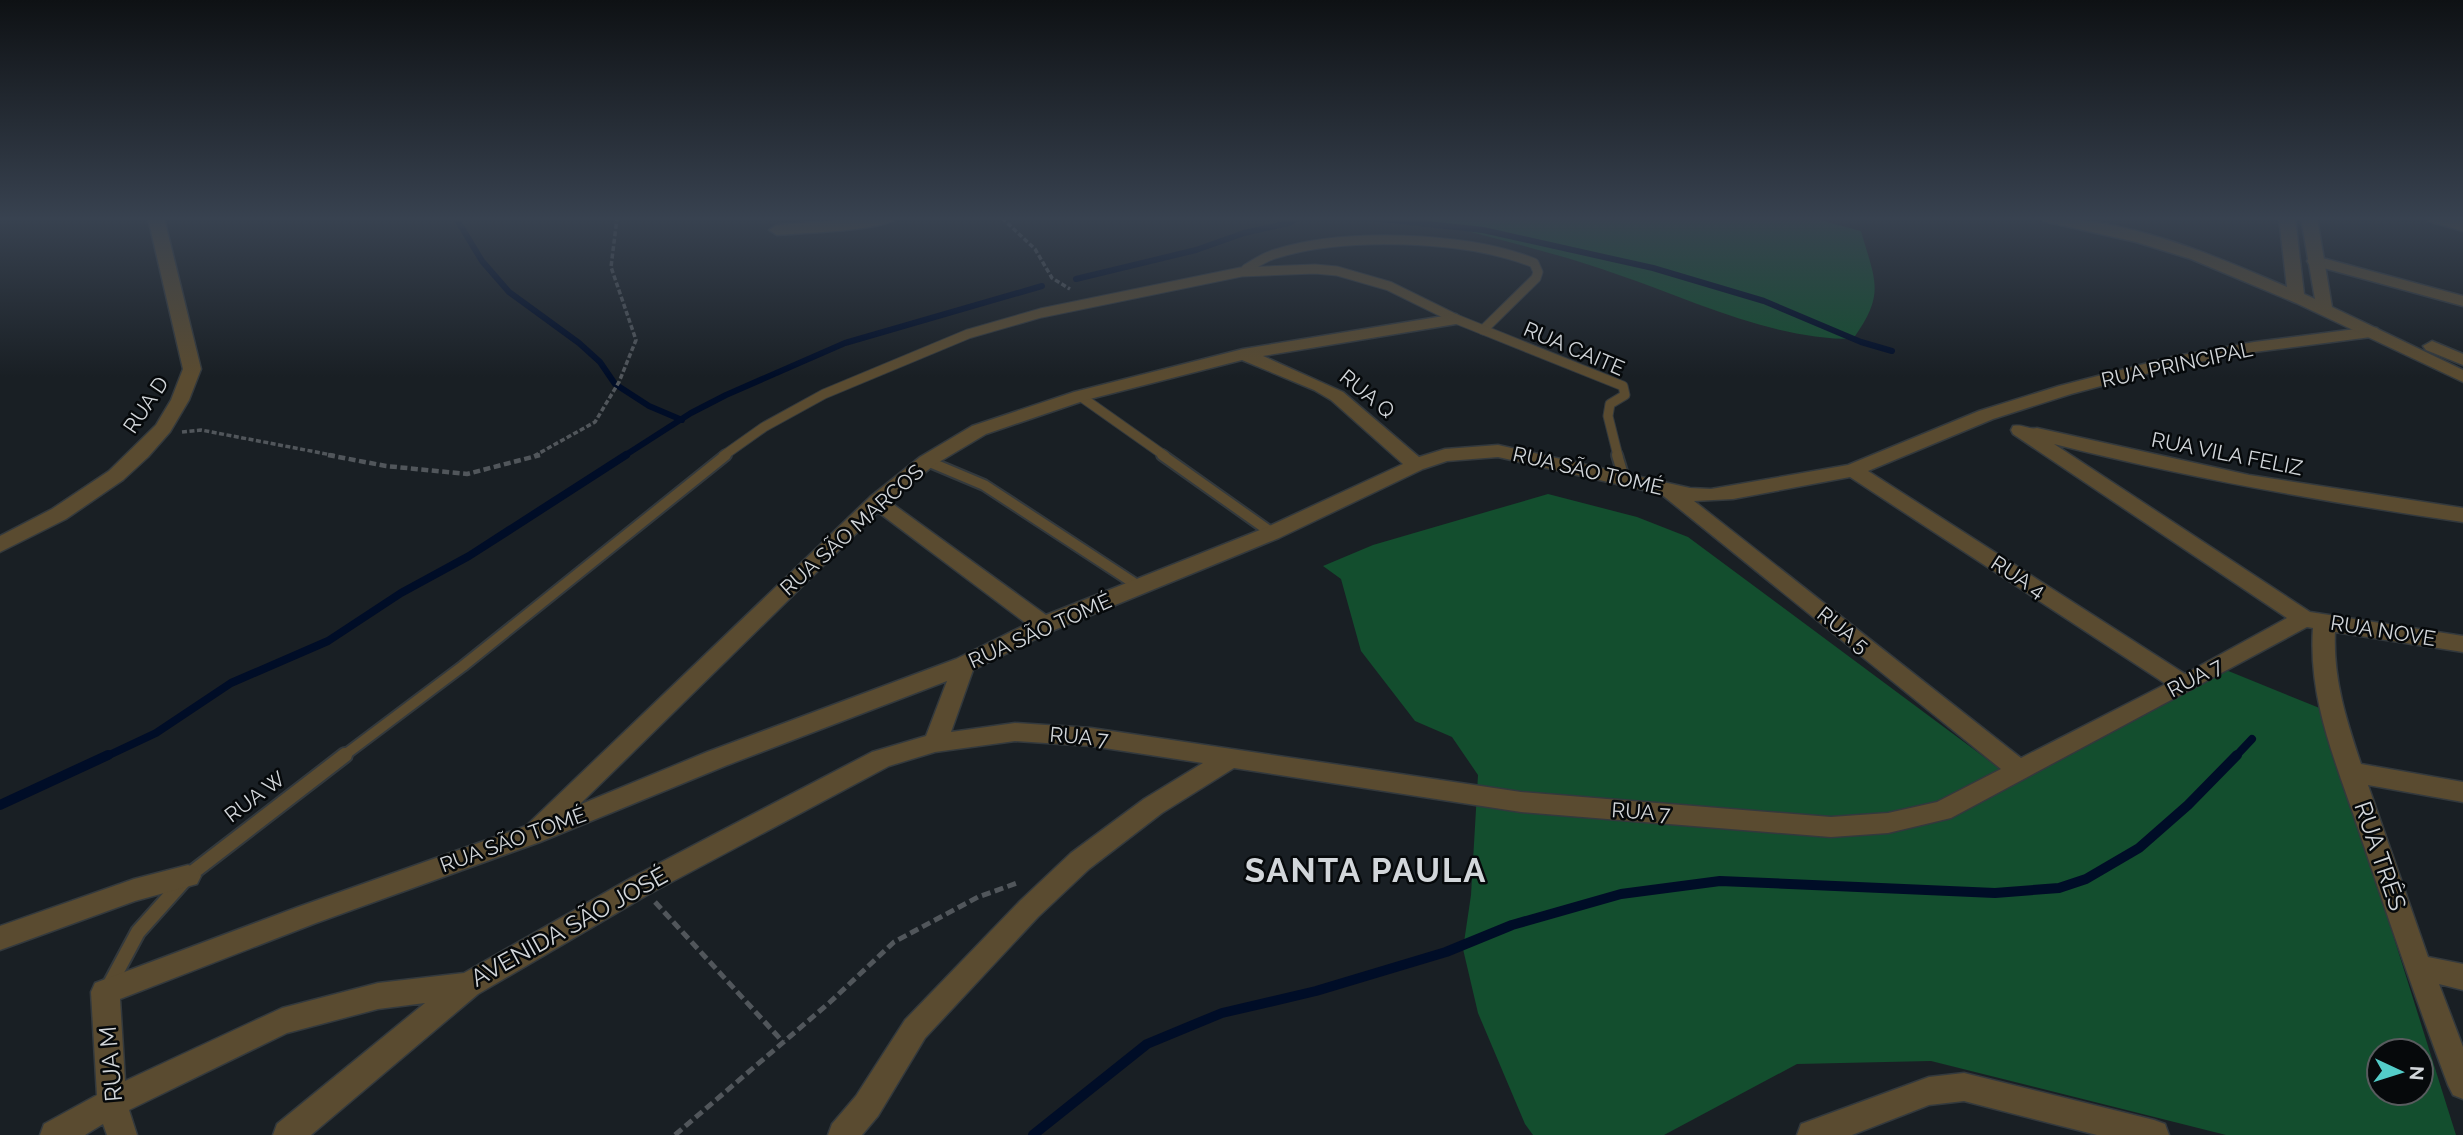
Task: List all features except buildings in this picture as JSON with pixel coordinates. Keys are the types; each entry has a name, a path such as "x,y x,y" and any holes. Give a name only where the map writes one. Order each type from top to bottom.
{"street":[{"name":"RUA D","path":"0,545 67,509 136,457 158,433 186,391 192,369 169,271"},
{"path":"2232,271 2296,298 2463,360"},
{"path":"2293,271 2296,298"},
{"path":"2317,271 2323,306"},
{"path":"2352,271 2463,301"},
{"path":"2323,306 2463,377"},
{"name":"RUA SÃO MARCOS","path":"531,835 877,502 927,461 979,430 1080,396 1243,354 1455,319"},
{"name":"RUA PRINCIPAL","path":"1986,415 2065,390 2171,362 2254,347 2371,332"},
{"name":"RUA Q","path":"1243,354 1320,386 1337,396 1416,465"},
{"name":"RUA SÃO TOMÉ","path":"105,992 306,915 531,835 716,759 964,666 1044,625 1272,533 1416,465 1445,455 1498,451 1668,489 1711,495 1853,470 1986,415"},
{"name":"RUA VILA FELIZ","path":"1986,415 2020,430 2189,470 2310,494 2463,515"},
{"path":"2020,430 2314,620"},
{"name":"RUA 4","path":"1853,470 2184,685"},
{"name":"RUA 5","path":"1668,489 2019,770"},
{"path":"877,502 1044,625"},
{"name":"RUA NOVE","path":"2314,620 2463,644"},
{"name":"RUA 7","path":"935,743 1015,732 1091,737 1521,802 1831,827 1888,823 1941,811 2314,620"},
{"name":"RUA TRÊS","path":"2314,620 2329,705 2418,967 2463,1085"},
{"path":"935,743 964,666"},
{"name":"AVENIDA SÃO JOSÉ","path":"55,1135 112,1103 282,1021 378,996 468,985 640,886 881,759 935,743"},
{"path":"843,1135 867,1106 915,1029 1029,909 1080,861 1153,806 1231,758"},
{"path":"2351,772 2463,792"},
{"path":"0,938 134,890 188,876"},
{"path":"2418,967 2463,976"},
{"path":"288,1135 468,985"},
{"name":"RUA M","path":"105,992 112,1103 122,1135"},
{"path":"1812,1135 1929,1091 1964,1087 2154,1135"}],"lane":[{"name":"RUA CAITE","path":"1241,272 1266,271"},
{"name":"RUA CAITE","path":"1337,271 1389,286 1455,319 1623,386 1625,395 1610,404 1608,415 1624,478"},
{"path":"1483,330 1536,278 1538,271"},
{"name":"RUA W","path":"105,992 138,932 188,876 270,810 463,666 717,461 764,427 824,394 968,334 1091,302 1241,272"},
{"path":"1080,396 1272,533"},
{"path":"927,461 984,485 1140,587"}],"path":[{"path":"158,433 201,430 386,466 467,474 540,455 595,422 619,382 636,340 612,271"},
{"path":"1048,271 1052,278 1091,302"},
{"path":"675,1135 894,942 978,897 1029,879"},
{"path":"640,886 783,1042"}],"green space":[{"path":"1607,271 1872,271 1875,286 1870,310 1853,339 1792,333 1762,325"},
{"path":"1548,494 1637,517 1688,537 1999,768 2171,681 2221,668 2322,709 2425,1037 2365,1037 2365,1107 2435,1107 2435,1068 2456,1135 2226,1135 1931,1061 1797,1064 1664,1135 1533,1135 1525,1124 1478,1013 1463,949 1471,895 1478,775 1452,737 1415,721 1361,651 1341,579 1323,566 1373,545"}],"waterway":[{"path":"491,271 509,292 579,343 600,362 615,384 649,406 681,420"},
{"path":"1076,279 1109,271"},
{"path":"1663,271 1764,301 1861,342 1892,351"},
{"path":"681,420 726,395 845,343 1042,286"},
{"path":"624,456 681,420"},
{"path":"105,757 156,733 231,683 328,641 401,593 469,556 626,455"},
{"path":"2235,757 2252,739"},
{"path":"0,805 108,755"},
{"path":"1033,1135 1147,1044 1222,1013 1316,991 1446,952 1512,925 1621,894 1720,881 1995,893 2059,888 2086,879 2139,848 2188,805 2237,755"}],"district":[{"name":"SANTA PAULA","path":"1366,870"}]}
